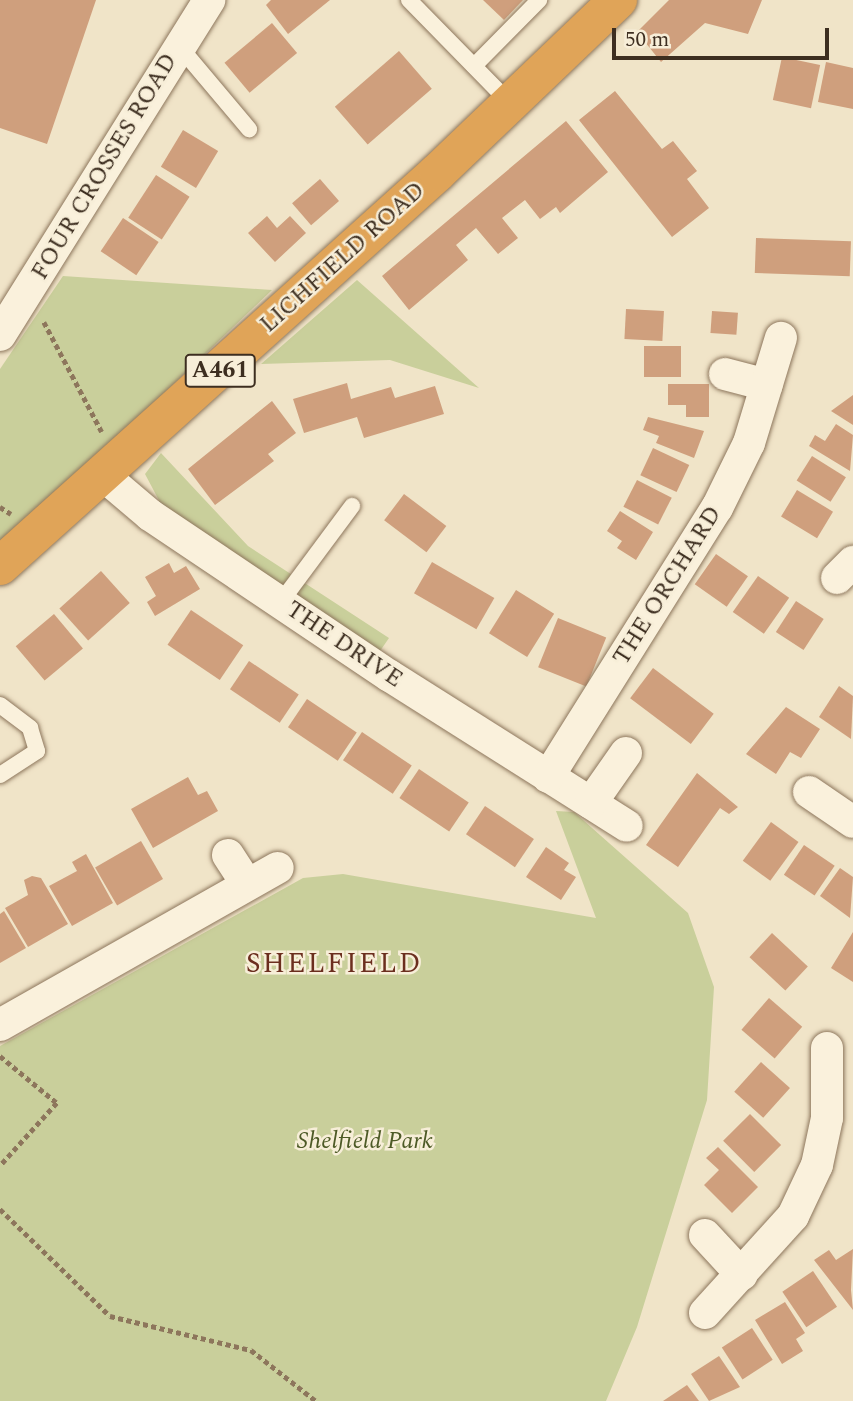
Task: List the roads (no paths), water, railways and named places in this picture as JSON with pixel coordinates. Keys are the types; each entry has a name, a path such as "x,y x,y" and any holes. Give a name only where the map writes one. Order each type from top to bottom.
{"highway":[{"name":"LICHFIELD ROAD","path":"0,566 111,470 618,0"}],"street":[{"name":"FOUR CROSSES ROAD","path":"0,335 209,0"},
{"name":"THE ORCHARD","path":"548,777 717,508 749,443 781,338"},
{"path":"725,374 767,385"},
{"name":"THE DRIVE","path":"111,470 280,603 627,826"},
{"path":"591,803 626,752"},
{"path":"809,792 849,813"},
{"path":"228,855 247,884"},
{"path":"0,1025 278,868"},
{"path":"705,1313 793,1216 817,1165 836,1063"},
{"path":"705,1235 742,1275"}],"lane":[{"path":"409,0 509,102"},
{"path":"474,66 539,0"},
{"path":"179,46 249,129"},
{"path":"280,603 352,506"},
{"path":"0,775 37,751 30,728 2,710"}],"district":[{"name":"SHELFIELD","path":"334,964"}],"park label":[{"name":"Shelfield Park","path":"365,1142"}]}
